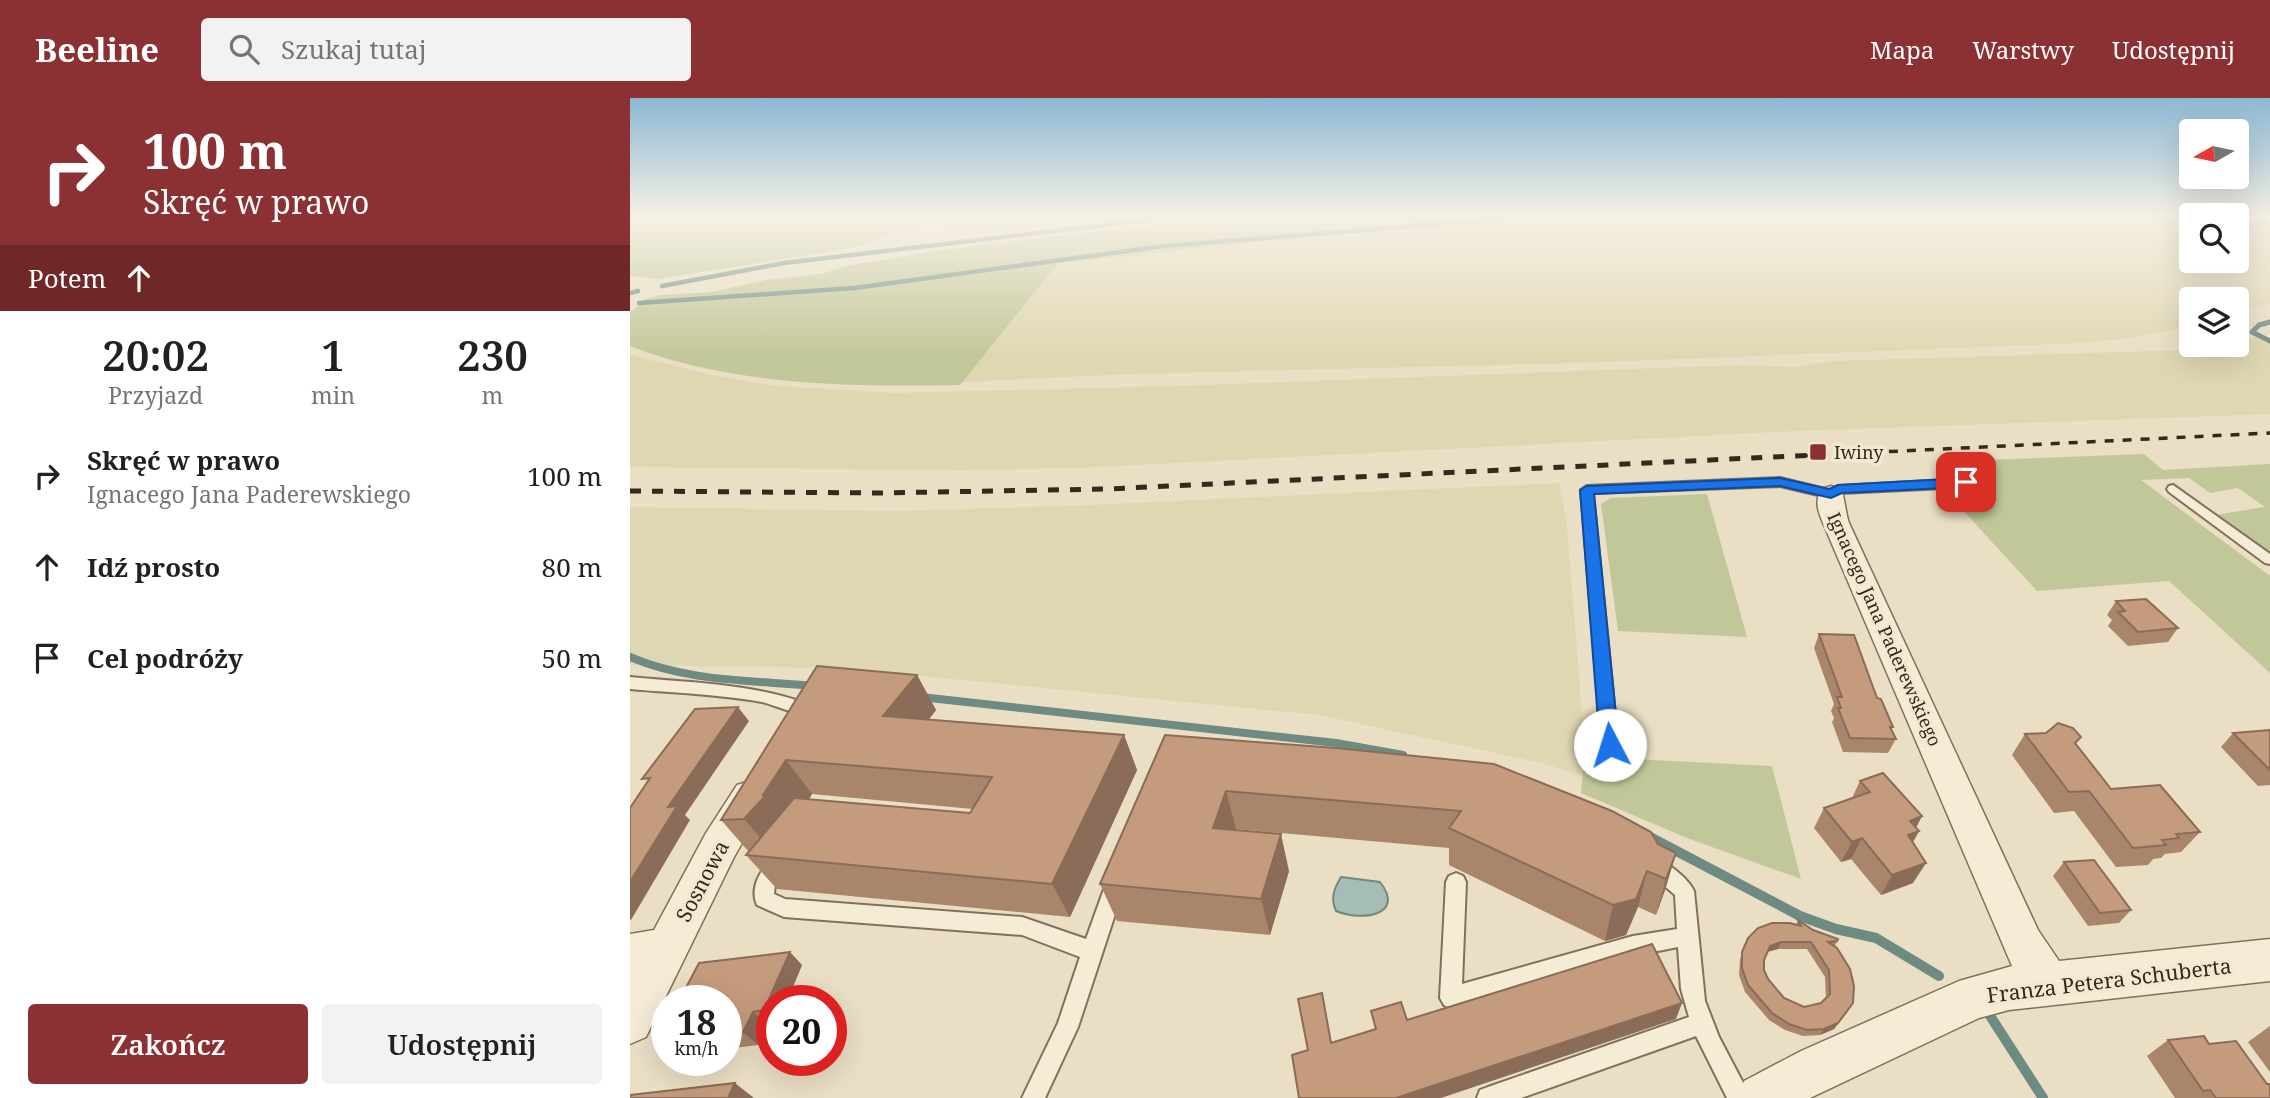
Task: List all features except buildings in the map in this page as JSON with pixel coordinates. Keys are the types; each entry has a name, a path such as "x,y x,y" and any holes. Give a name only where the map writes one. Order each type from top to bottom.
{"street":[{"name":"Ignacego Jana Paderewskiego","path":"1831,494 1830,507 1836,523 2023,944 2049,984"},
{"name":"Sosnowa","path":"630,1021 648,952 720,845 804,709"},
{"name":"Franza Petera Schuberta","path":"1761,1098 1818,1068 1975,997 2009,988 2270,960"}],"lane":[{"name":"Ignacego Jana Paderewskiego","path":"1610,745 1587,490 1780,482 1831,494"},
{"path":"1831,494 1838,489 1966,482"},
{"path":"2173,489 2270,560"},
{"path":"630,683 761,697 788,702 804,709"},
{"path":"789,853 766,881 764,898 784,908 1022,926 1092,951"},
{"path":"1639,856 1684,891 1692,991 1727,1077 1740,1098"},
{"path":"1033,1098 1067,1027 1119,870"},
{"path":"1456,882 1451,998 1633,946 1689,936"},
{"path":"1488,1098 1703,1023"}],"shaded area":[{"path":"1057,265 2179,265 2179,273 2249,273 2249,265 2270,265 2270,304 2249,310 2249,287 2179,287 2179,329 2080,343 1578,363 1129,374 962,382"},
{"path":"2256,337 2270,344 2270,414 1795,431 1078,468 959,470 630,467 630,355 707,374 775,386 894,393 1178,386 1742,365 1796,367 1836,361 2179,350 2179,357 2249,357 2249,338"},
{"path":"1559,483 1566,517 1585,749 1583,776 1542,763 1319,715 840,668 630,665 630,507 894,511 1068,506"}],"green space":[{"path":"630,265 747,265 658,279 630,276"},
{"path":"1057,265 960,385 793,381 710,369 630,346 630,313 646,299 661,295 712,292 766,280 822,274 845,266"},
{"path":"2144,454 2163,470 2270,464 2270,555 2215,515 2265,507 2238,488 2210,493 2189,478 2141,480 2270,576 2270,673 2169,581 2037,591 1947,493 1981,487 1960,461"},
{"path":"1707,494 1747,637 1618,631 1601,504 1611,498"},
{"path":"1585,749 1631,759 1772,766 1801,879 1687,838 1581,793"}],"water":[{"path":"1341,877 1380,882 1387,893 1388,902 1384,909 1378,913 1358,916 1336,911 1334,894"}],"waterway":[{"path":"662,286 775,265"},
{"path":"639,303 854,288 1026,265"},
{"path":"630,293 638,291"},
{"path":"2264,324 2270,322 2259,325 2252,332 2270,341"},
{"path":"630,657 697,676 814,686"},
{"path":"921,697 1336,743 1403,755"},
{"path":"1648,836 1800,916 1836,929 1876,938 1939,976"},
{"path":"1985,1008 2043,1098"}],"railway":[{"path":"1799,456 2270,433"},
{"path":"630,491 880,493 1107,489 1835,454"}],"place":[{"name":"Iwiny","path":"1818,452"}],"route":[{"path":"1610,745 1587,490 1780,482 1831,494 1838,489 1966,482"}]}
